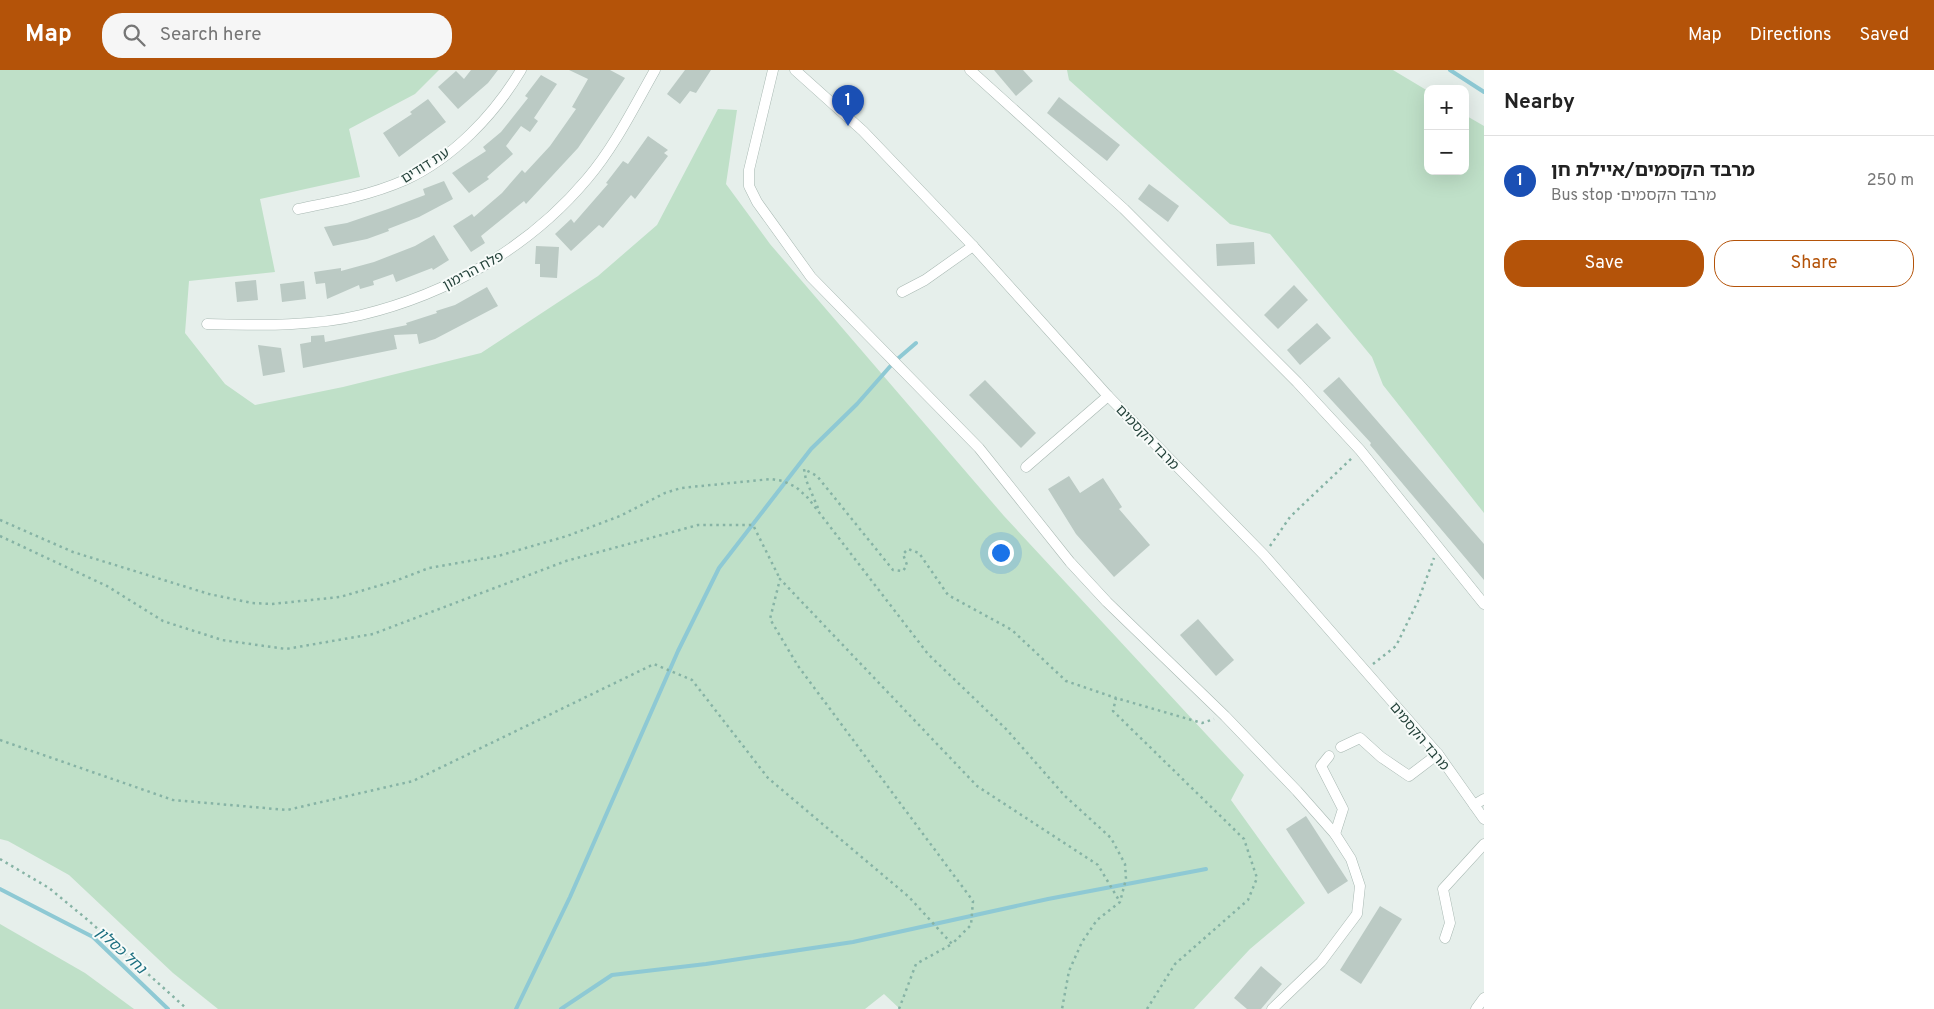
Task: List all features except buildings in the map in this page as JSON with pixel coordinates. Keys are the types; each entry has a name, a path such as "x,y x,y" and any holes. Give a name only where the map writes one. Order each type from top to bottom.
{"street":[{"name":"עת דודים","path":"298,209 348,199 379,190 406,179 428,166 456,146 483,122 521,70"},
{"name":"פלח הרימון","path":"206,324 286,324 360,315 428,293 479,270 507,252 536,229 587,180 619,134 655,70"},
{"path":"773,70 749,170 749,186 757,202 811,277 979,448 1070,562 1107,602 1225,716 1335,834 1351,859 1360,886 1357,914 1321,962 1272,1009"},
{"name":"מרבד הקסמים","path":"795,70 863,131 973,246 1108,396 1264,555 1438,754 1484,819"},
{"path":"970,70 1124,210 1297,382 1360,450 1484,604"},
{"path":"902,292 924,280 973,246"},
{"path":"1026,467 1108,396"},
{"path":"1341,747 1360,738 1380,757 1409,776 1438,754"},
{"path":"1328,756 1321,766 1343,808 1335,834"},
{"path":"1474,805 1484,799"},
{"path":"1445,938 1450,923 1443,888 1484,844"},
{"path":"1476,1009 1484,998"}],"path":[{"path":"1264,555 1290,517 1360,450"},
{"path":"819,511 806,480 804,469 817,476 893,570 903,571 907,565 903,554 908,549 919,553 948,595 1012,630 1066,681 1202,723 1225,716"},
{"path":"0,520 82,555 209,594 252,603 272,604 340,597 395,581 429,568 498,556 568,536 620,516 665,493 681,488 771,479 783,481 796,487 819,511 928,654 1007,730 1065,796 1111,838 1125,864 1126,879 1120,902 1097,920 1082,942 1069,972 1062,1009"},
{"path":"0,536 106,586 162,621 222,640 286,649 373,634 566,561 698,524 753,525 780,579 977,786 1098,864 1120,902"},
{"path":"1364,671 1396,646 1418,601 1438,548"},
{"path":"780,579 770,619 793,658 973,900 971,925 952,944 916,964 899,1009"},
{"path":"0,740 174,800 287,810 413,781 654,664 692,680 768,778 909,897 952,944"},
{"path":"1116,698 1113,710 1244,839 1257,878 1248,900 1175,964 1147,1009"},
{"path":"0,859 49,888 187,1009"}],"green space":[{"path":"0,70 439,70 415,94 349,129 360,177 260,199 275,272 189,281 185,333 225,384 255,405 343,387 481,353 598,276 657,225 718,109 737,110 726,184 770,244 1004,516 1244,775 1231,800 1305,903 1250,949 1194,1009 900,1009 884,994 865,1009 218,1009 173,973 69,875 8,841 0,839"},
{"path":"1067,70 1393,70 1424,89 1424,175 1469,175 1469,117 1484,126 1484,513 1383,385 1372,357 1270,234 1230,224 1069,80"},
{"path":"0,924 85,973 134,1009 0,1009"}],"waterway":[{"path":"1450,70 1484,92"},
{"path":"516,1009 570,897 678,651 719,568 811,449 857,404 894,362 916,343"},
{"path":"561,1009 612,975 706,964 853,942 1048,899 1206,869"},
{"name":"נחל כסלון","path":"0,889 93,937 168,1009"}],"place":[{"name":"מרבד הקסמים/איילת חן","path":"848,126"}]}
